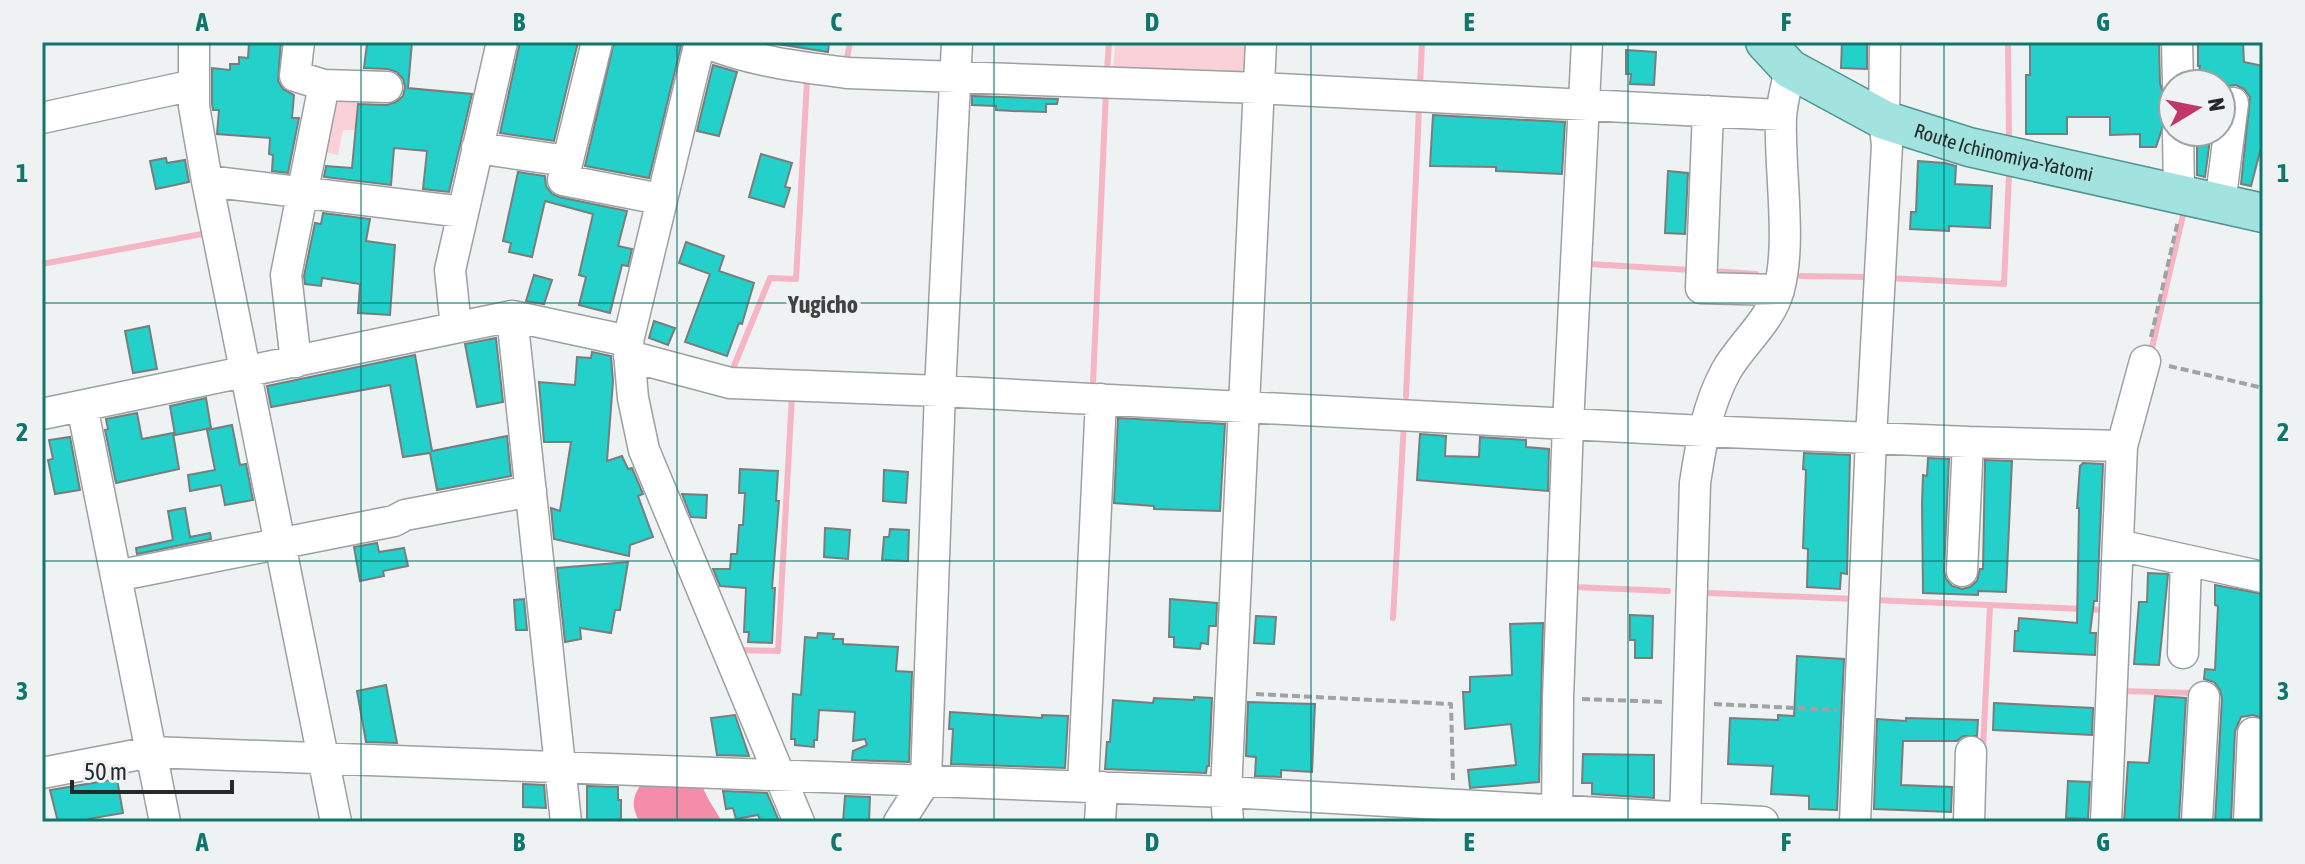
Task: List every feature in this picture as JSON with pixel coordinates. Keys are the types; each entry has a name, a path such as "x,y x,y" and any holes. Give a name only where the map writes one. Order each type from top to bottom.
{"main road":[{"name":"Route Ichinomiya-Yatomi","path":"1777,55 1884,120 1969,147 2263,213"}],"street":[{"path":"194,42 194,106 207,181 336,822"},
{"path":"299,42 295,76 324,85 387,87"},
{"path":"456,327 450,270 502,42"},
{"path":"597,42 563,180 660,199"},
{"path":"799,822 644,450 633,398 629,349 660,199 702,42 729,52 782,64 848,73 1258,88 1781,115"},
{"path":"899,822 926,780 957,42"},
{"path":"1228,822 1226,792 1261,42"},
{"path":"1557,816 1568,424 1587,42"},
{"path":"1855,822 1887,145 1884,120 1885,42"},
{"path":"2177,42 2178,68"},
{"path":"1685,820 1695,483 1703,431 1712,403 1727,370 1765,319 1779,290 1784,249 1777,55"},
{"path":"42,118 194,85"},
{"path":"296,362 286,275 324,85"},
{"path":"1708,111 1701,288 1779,290"},
{"path":"477,148 567,161"},
{"path":"2179,148 2181,194"},
{"path":"2220,204 2227,148"},
{"path":"207,181 463,212"},
{"path":"42,414 512,316 629,349 730,383 1703,431 2122,446"},
{"path":"512,316 566,822"},
{"path":"2106,822 2122,446 2145,361"},
{"path":"1100,822 1092,787 1101,399"},
{"path":"82,406 165,822"},
{"path":"1962,571 1968,442"},
{"path":"116,576 531,491"},
{"path":"2118,545 2263,577"},
{"path":"2183,653 2186,560"},
{"path":"2197,822 2204,697"},
{"path":"2249,822 2253,733"},
{"path":"42,773 151,752 1226,792 1454,804 1557,816 1763,822"},
{"path":"1969,822 1971,752"}],"path":[{"path":"2181,194 2145,361 2263,388"},
{"path":"1231,693 1451,704 1454,804"}],"shaded area":[{"path":"1115,42 1249,42 1248,72 1240,79 1113,72"},
{"path":"330,87 358,88 355,130 343,130 338,155 316,150"},
{"path":"701,781 722,822 640,822 634,803 641,784"}],"building":[{"path":"249,42 281,42 278,81 283,89 294,95 292,118 299,118 288,173 272,171 270,138 217,134 219,110 213,110 212,104 212,68 230,70 230,64 239,64 239,57 248,58"},
{"path":"412,42 408,88 472,94 449,192 423,189 427,151 394,148 391,185 324,177 326,166 352,168 358,104 387,105 403,96 403,79 397,72 364,68 367,44"},
{"path":"520,42 578,42 554,141 500,133"},
{"path":"614,42 666,42 681,46 649,178 585,166"},
{"path":"765,42 829,42 828,52"},
{"path":"1842,42 1867,42 1867,69 1841,68"},
{"path":"2159,42 2156,147 2140,147 2140,134 2110,135 2110,117 2067,117 2067,134 2026,134 2026,75 2030,75 2030,43"},
{"path":"2198,42 2243,42 2244,62 2263,66 2263,140 2251,186 2241,184 2250,97 2237,86 2237,68 2198,66"},
{"path":"1626,50 1656,52 1654,85 1630,84 1631,74 1626,74"},
{"path":"713,65 737,72 719,136 697,131"},
{"path":"972,96 1058,99 1057,104 1046,104 1046,112 1013,111 996,110 996,106 972,105"},
{"path":"1433,115 1565,122 1562,174 1496,171 1496,167 1430,166"},
{"path":"2197,148 2209,148 2205,177 2197,175"},
{"path":"761,154 792,163 785,187 790,188 784,207 749,197"},
{"path":"166,158 167,163 185,160 189,182 156,189 150,161"},
{"path":"1918,161 1956,166 1955,184 1992,186 1990,228 1949,226 1949,231 1910,229 1911,212 1916,212"},
{"path":"1668,171 1688,173 1685,234 1665,233"},
{"path":"518,172 545,176 546,186 559,197 627,211 618,246 632,249 628,266 622,265 610,313 579,305 586,277 579,275 593,214 545,201 532,257 509,252 511,243 503,241"},
{"path":"323,213 370,219 366,241 395,245 390,315 358,313 360,284 322,278 321,286 305,284 315,223 321,224"},
{"path":"686,242 724,256 719,271 754,283 742,324 739,323 727,356 685,342 710,274 679,263"},
{"path":"534,275 552,280 544,304 526,301"},
{"path":"654,321 675,328 668,345 649,338"},
{"path":"149,326 157,369 133,373 125,331"},
{"path":"496,338 503,402 477,407 465,344"},
{"path":"592,352 611,356 613,381 607,461 622,456 628,469 632,468 643,494 638,496 653,537 630,545 629,556 554,539 551,508 560,511 571,442 544,442 539,382 575,385 577,357 591,358"},
{"path":"415,355 432,451 507,436 511,476 437,490 430,453 403,457 390,385 271,407 267,386"},
{"path":"206,398 211,428 175,435 170,406"},
{"path":"137,413 142,439 173,433 179,469 116,483 105,430 108,429 106,419"},
{"path":"1118,418 1225,424 1220,511 1154,509 1154,506 1114,503"},
{"path":"232,425 240,465 246,464 253,500 225,505 221,485 190,491 188,475 215,470 207,430"},
{"path":"1420,434 1446,436 1445,456 1479,457 1480,437 1526,440 1526,447 1549,449 1548,491 1417,480"},
{"path":"70,437 80,490 55,494 48,460 53,459 49,440"},
{"path":"1804,453 1850,455 1847,574 1841,573 1840,589 1807,587 1808,549 1803,548"},
{"path":"1928,458 1949,459 1944,571 1952,586 1962,589 1977,581 1980,569 1983,569 1985,460 2012,461 2006,592 1978,591 1978,595 1923,593 1923,475 1927,476"},
{"path":"2083,463 2103,464 2097,601 2094,601 2090,633 2096,633 2095,655 2014,651 2019,618 2077,623 2077,508 2080,466"},
{"path":"740,469 778,471 772,643 748,642 749,632 744,632 746,588 720,586 713,569 730,569 731,554 737,554 745,493 739,493"},
{"path":"884,470 908,472 906,503 883,501"},
{"path":"682,494 707,495 706,518 691,517"},
{"path":"185,508 190,537 210,533 211,539 137,554 136,548 173,540 168,511"},
{"path":"825,528 850,530 848,559 824,557"},
{"path":"890,529 909,530 908,561 882,560 884,537 889,537"},
{"path":"377,543 379,552 404,548 408,566 383,571 384,576 360,581 354,547"},
{"path":"628,562 620,610 615,610 611,633 580,628 581,639 565,642 557,568"},
{"path":"2148,573 2168,574 2159,665 2134,664 2139,602 2147,602"},
{"path":"2215,585 2263,594 2263,718 2253,715 2241,717 2235,731 2231,822 2215,822 2222,698 2214,682 2204,679 2205,669 2215,670 2218,606 2215,605"},
{"path":"524,599 527,630 516,630 514,600"},
{"path":"1170,599 1217,603 1216,626 1209,626 1208,644 1201,643 1200,649 1174,647 1174,637 1169,637"},
{"path":"1630,615 1653,616 1652,658 1635,658 1635,640 1630,640"},
{"path":"1256,616 1276,617 1274,644 1254,643"},
{"path":"1543,623 1539,782 1470,788 1468,770 1516,765 1511,724 1465,729 1463,692 1470,692 1470,677 1512,675 1510,624"},
{"path":"818,633 834,634 833,639 843,639 843,644 898,647 896,671 912,672 909,762 852,760 853,751 867,745 865,739 853,741 855,712 819,710 814,747 795,745 795,739 791,739 793,694 801,695 805,637 817,638"},
{"path":"1797,656 1844,659 1837,810 1809,809 1809,796 1771,794 1773,766 1728,764 1730,718 1778,720 1778,715 1794,716"},
{"path":"386,685 397,743 366,742 357,691"},
{"path":"2155,696 2186,698 2179,821 2124,822 2128,762 2149,763"},
{"path":"1194,697 1212,698 1209,766 1206,773 1105,769 1113,700 1153,703 1154,698 1194,700"},
{"path":"1248,702 1315,704 1312,772 1281,770 1281,777 1255,776 1256,757 1246,756"},
{"path":"1994,703 2093,708 2092,735 1993,730"},
{"path":"950,712 1042,718 1042,715 1068,716 1065,768 951,764 953,729 949,729"},
{"path":"735,715 749,756 717,755 711,718"},
{"path":"1906,718 1978,720 1977,736 1963,736 1957,741 1903,741 1901,785 1952,787 1951,812 1874,809 1877,719 1906,721"},
{"path":"1583,754 1654,755 1654,798 1592,794 1592,783 1582,783"},
{"path":"117,779 123,813 88,819 89,822 58,822 50,790"},
{"path":"2068,781 2090,782 2088,819 2066,818"},
{"path":"523,784 544,785 546,808 523,807"},
{"path":"587,786 618,787 621,822 587,822"},
{"path":"723,791 767,793 779,821 761,822 758,815 736,819 733,808 726,809"},
{"path":"845,796 870,797 869,822 843,822"}],"waterway":[{"path":"846,63 850,42"},
{"path":"1107,71 1109,42"},
{"path":"1420,86 1422,42"},
{"path":"2008,42 2009,139"},
{"path":"734,366 770,278 796,279 807,81"},
{"path":"1093,383 1106,92"},
{"path":"1406,396 1419,109"},
{"path":"1889,278 2004,284 2009,175"},
{"path":"2150,356 2184,211"},
{"path":"42,264 207,233"},
{"path":"1588,264 1691,270"},
{"path":"1712,271 1756,274"},
{"path":"1800,276 1872,277"},
{"path":"740,650 778,651 792,395"},
{"path":"1393,618 1404,423"},
{"path":"1574,587 1668,591"},
{"path":"1710,593 1855,599"},
{"path":"1874,600 2106,610"},
{"path":"1983,749 1990,605"},
{"path":"2119,691 2195,693"}],"district":[{"name":"Yugicho","path":"823,305"}]}
